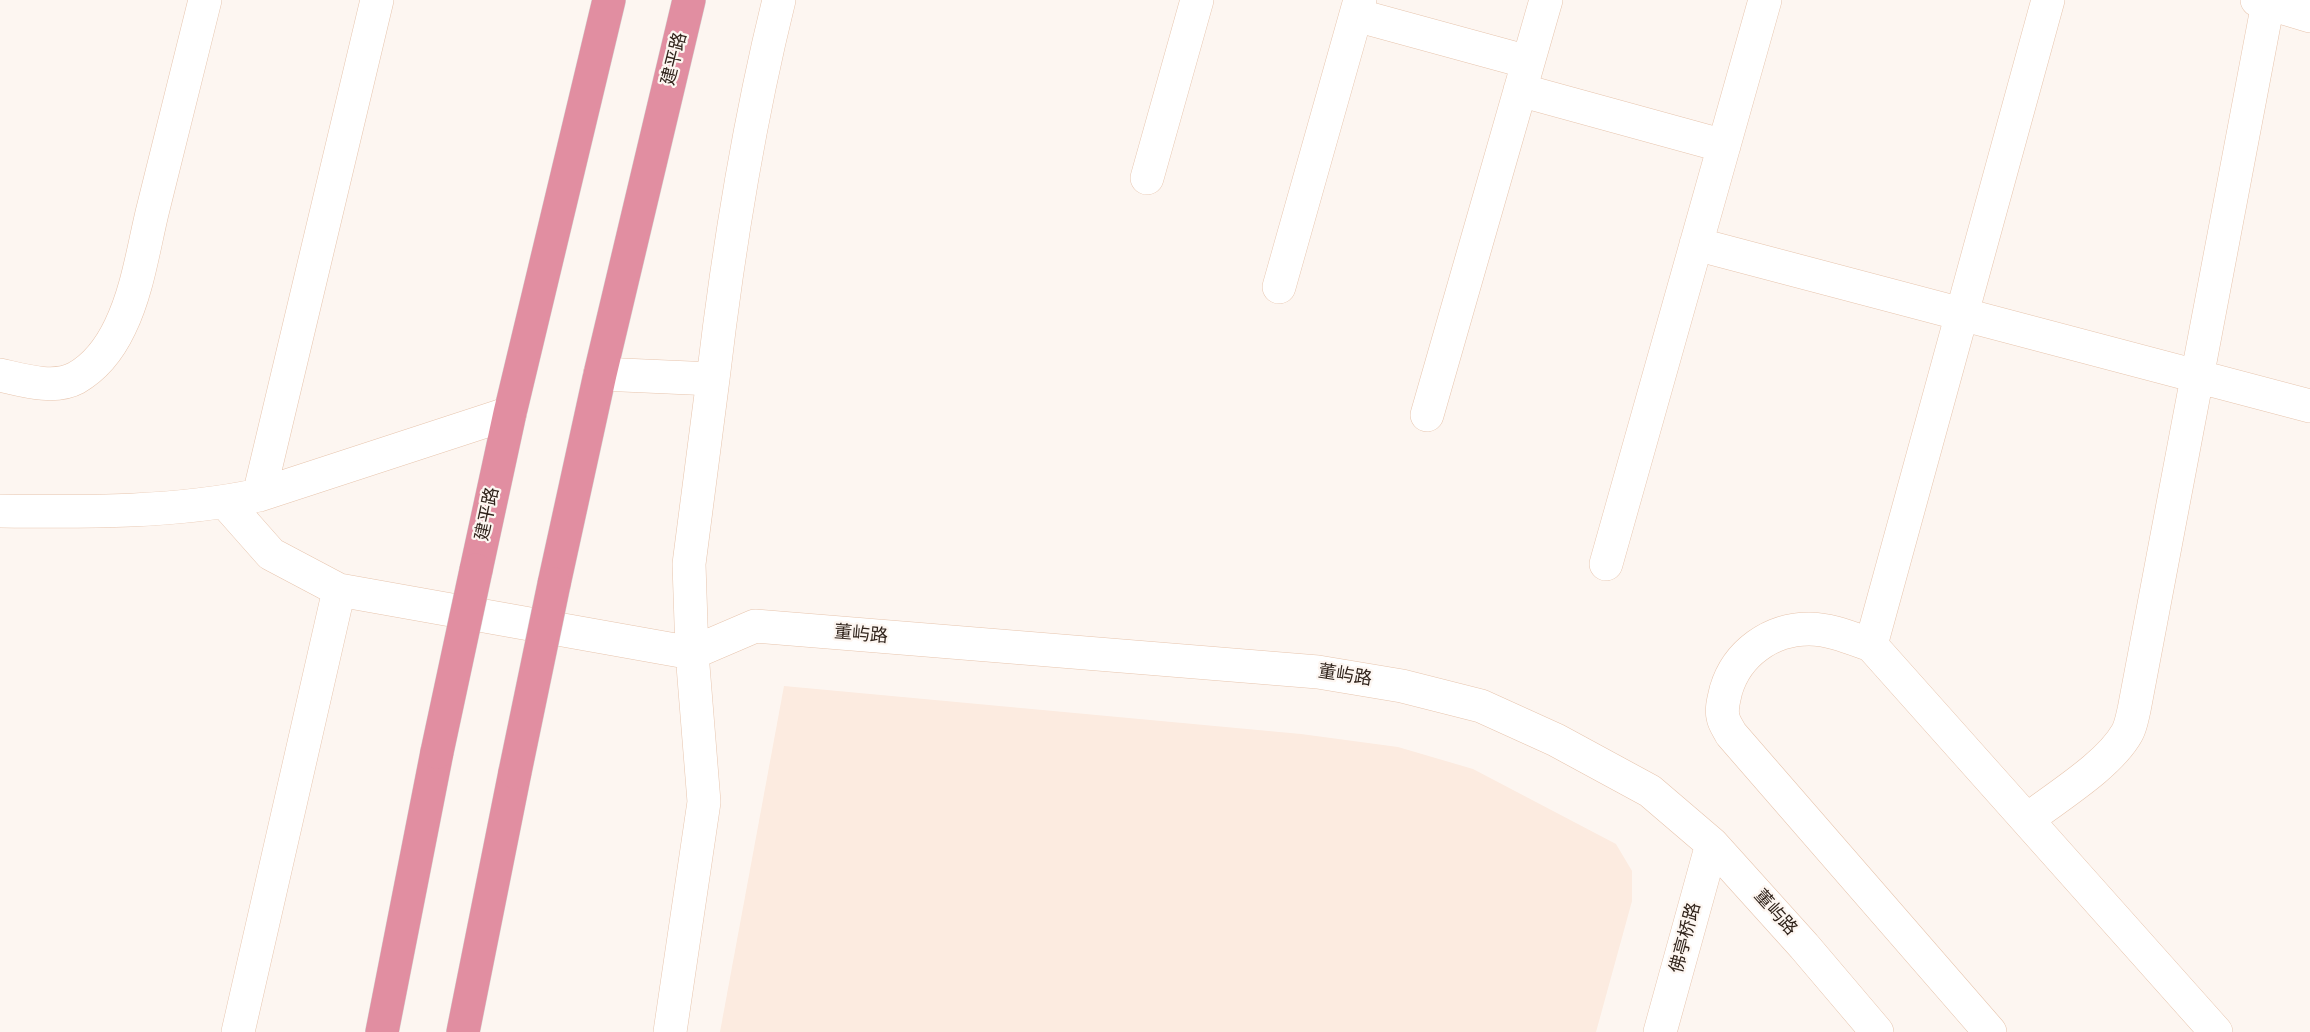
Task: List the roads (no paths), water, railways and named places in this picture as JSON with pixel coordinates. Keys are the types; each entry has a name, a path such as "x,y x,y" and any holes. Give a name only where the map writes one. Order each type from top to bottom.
{"highway":[{"name":"建平路","path":"382,1032 437,752 510,413 609,0"},
{"name":"建平路","path":"463,1032 554,584 600,374 689,0"}],"street":[{"path":"0,375 25,381 62,382 74,379 99,361 110,347 131,298 205,0"},
{"path":"259,495 378,0"},
{"path":"670,1032 704,802 692,653 689,564 722,309 744,162 779,0"},
{"path":"1147,178 1197,0"},
{"path":"1427,415 1546,0"},
{"path":"1606,564 1765,0"},
{"path":"1871,645 2048,0"},
{"path":"2028,819 2101,763 2118,747 2128,731 2134,711 2197,376 2262,2 2310,16"},
{"path":"1279,286 1358,8 1524,76 1724,147"},
{"path":"1696,244 2310,406"},
{"path":"600,374 713,379"},
{"path":"0,512 89,512 225,502 259,495 510,413"},
{"path":"225,502 271,554 339,591 692,653"},
{"path":"238,1032 339,591"},
{"name":"董屿路","path":"692,653 755,626 1318,672 1402,686 1481,706 1556,740 1650,791 1712,844 1804,946 1877,1032"},
{"path":"1990,1032 1731,734 1723,718 1722,705 1737,665 1756,645 1782,633 1809,629 1842,634 1871,645 2216,1032"},
{"name":"佛亭桥路","path":"1660,1032 1712,844"}]}
